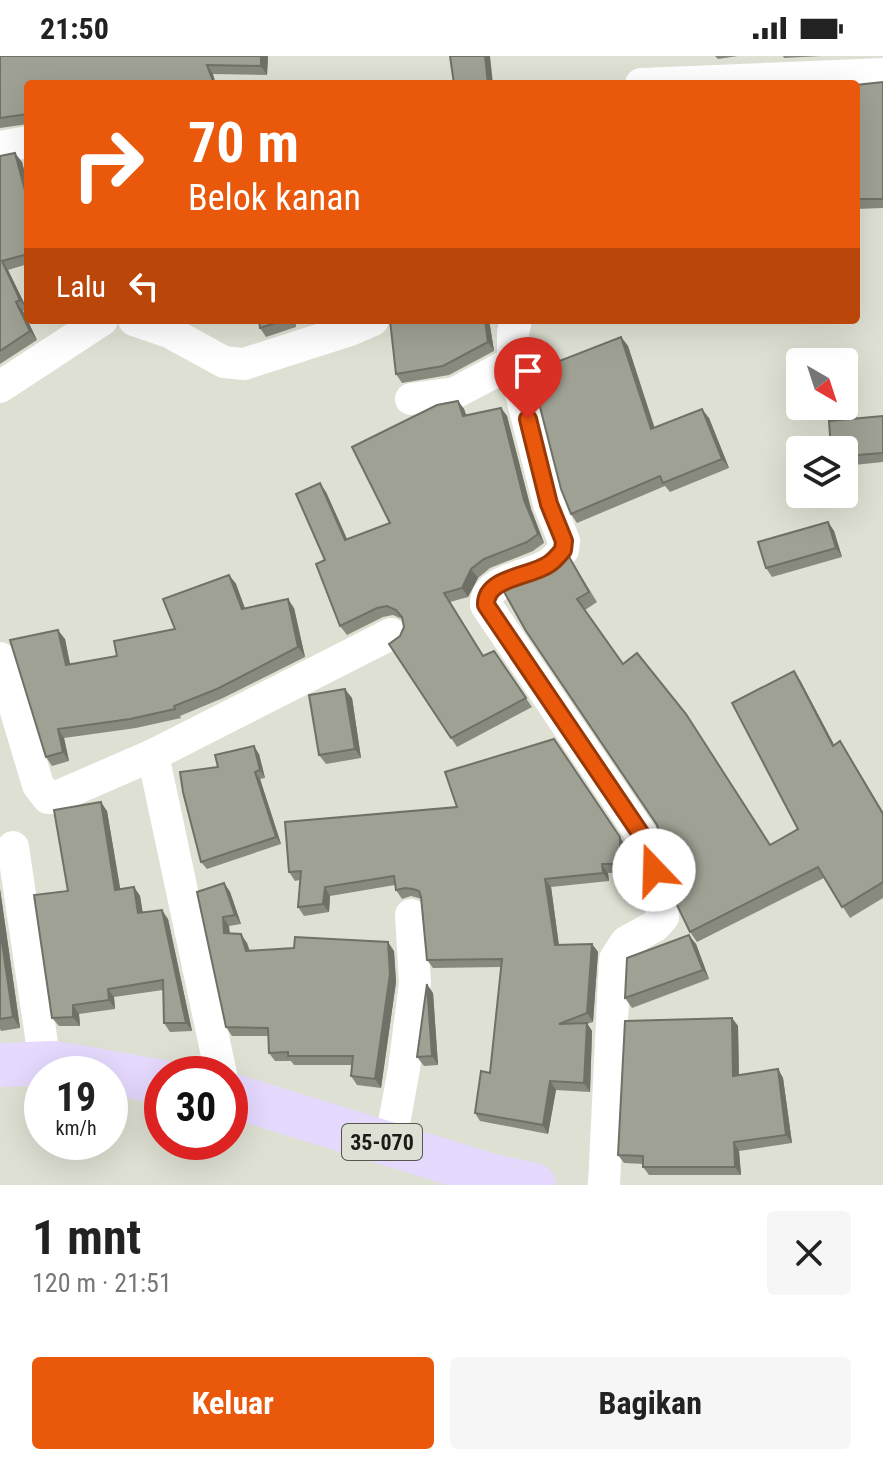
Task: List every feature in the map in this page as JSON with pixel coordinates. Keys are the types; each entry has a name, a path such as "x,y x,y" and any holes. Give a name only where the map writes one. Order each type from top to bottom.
{"main road":[{"path":"0,1065 24,1064"},
{"name":"35-070","path":"248,1101 493,1176 534,1185"}],"street":[{"path":"654,74 883,74"},
{"path":"0,147 24,143"},
{"path":"0,387 96,324"},
{"path":"146,324 169,332 184,330 224,362 244,364 354,324"},
{"path":"515,324 513,362 549,504 564,541 563,550 549,564 524,577 503,582 485,599 486,605 649,846 663,917 655,926 626,942 615,959 604,1185"},
{"path":"411,399 467,388 513,362"},
{"path":"0,658 38,785 48,798 54,798 153,755 391,634"},
{"path":"153,755 217,1056"},
{"path":"13,847 44,1056"},
{"path":"390,1145 415,983 411,915"}],"building":[{"path":"0,56 261,56 261,66 207,65 213,80 24,80 24,115 0,118"},
{"path":"450,56 485,56 488,80 453,80"},
{"path":"883,82 883,199 860,199 860,85"},
{"path":"15,153 24,187 24,255 2,261 20,300 16,302 24,324 30,331 0,351 0,156"},
{"path":"390,324 486,324 488,342 443,366 396,374"},
{"path":"621,337 651,429 702,409 722,459 663,483 660,476 571,514 561,489 531,372"},
{"path":"458,401 463,416 501,408 524,500 538,534 527,542 484,559 471,569 462,588 444,593 483,656 494,651 526,698 451,738 389,644 400,636 404,627 402,617 396,610 387,606 377,608 340,626 316,564 325,560 296,494 320,483 345,540 390,523 352,447 437,405"},
{"path":"883,416 883,453 858,455 858,436 830,436 829,421"},
{"path":"828,522 836,548 766,568 758,542"},
{"path":"568,555 589,592 577,599 623,664 637,653 686,714 770,845 798,829 732,703 794,671 833,746 840,741 883,814 883,882 842,907 818,867 690,932 674,899 669,879 677,875 665,856 657,825 526,631 503,590 543,574"},
{"path":"229,575 242,609 288,599 298,647 217,689 174,706 175,709 58,729 63,752 46,757 10,640 58,630 66,665 117,656 114,641 175,629 163,599"},
{"path":"345,689 355,749 319,755 309,695"},
{"path":"554,739 620,837 620,864 602,864 603,873 545,879 555,945 592,944 587,1013 559,1024 587,1023 584,1083 550,1081 543,1125 475,1113 481,1071 490,1073 502,959 427,960 419,891 396,890 394,876 325,887 323,904 298,907 301,871 289,872 285,822 457,807 445,772"},
{"path":"254,746 260,770 255,772 276,837 201,862 180,772 218,767 215,755"},
{"path":"101,802 115,890 134,887 138,913 162,910 186,1023 164,1023 163,980 108,989 109,1000 73,1005 73,1017 52,1018 34,895 68,891 54,810"},
{"path":"224,883 235,915 223,917 224,933 241,934 246,951 294,948 295,937 388,942 390,974 375,1079 351,1076 353,1056 269,1053 268,1028 226,1027 197,892"},
{"path":"0,929 13,1017 0,1019"},
{"path":"689,935 703,970 625,998 627,958"},
{"path":"427,984 432,1056 417,1057"},
{"path":"732,1018 733,1076 778,1069 786,1135 734,1142 735,1167 643,1167 643,1156 618,1155 625,1021"}],"route":[{"path":"528,419 549,504 564,541 563,550 549,564 524,577 503,582 488,594 486,605 649,846 654,870"}]}
